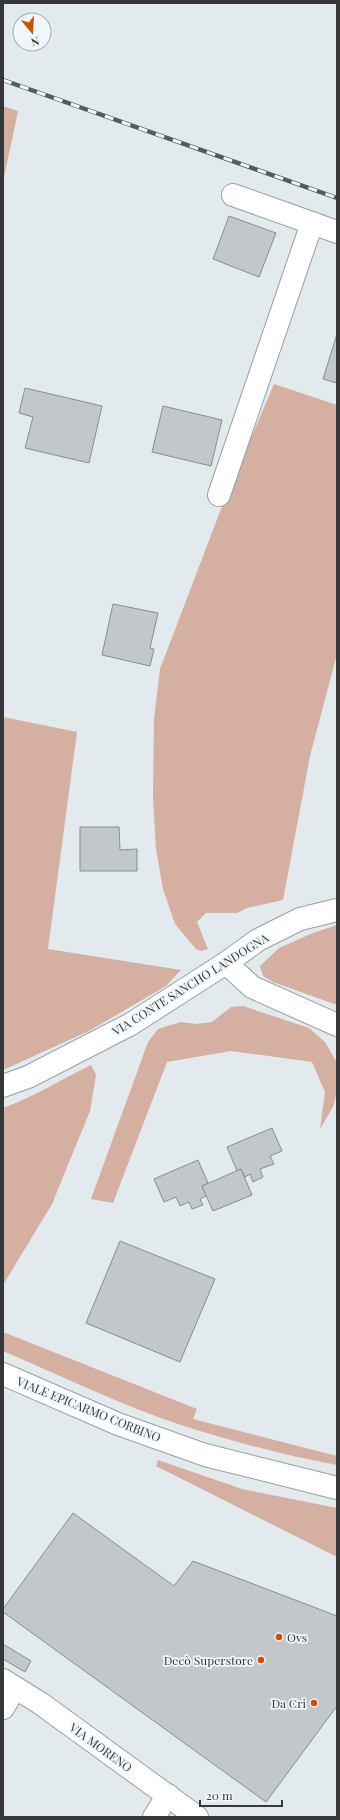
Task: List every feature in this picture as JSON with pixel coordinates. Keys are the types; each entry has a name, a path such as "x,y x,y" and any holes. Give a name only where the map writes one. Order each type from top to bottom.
{"main road":[{"path":"233,195 337,232"},
{"path":"219,495 312,223"},
{"name":"VIA CONTE SANCHO LANDOGNA","path":"3,1086 28,1077 131,1024 226,963 258,940 300,919 337,910"},
{"path":"226,963 252,987 337,1025"},
{"name":"VIALE EPICARMO CORBINO","path":"3,1374 118,1424 205,1455 337,1488"},
{"path":"3,1708 9,1684"},
{"name":"VIA MORENO","path":"9,1684 40,1703 197,1817"},
{"path":"154,1817 168,1796"}],"shaded area":[{"path":"3,106 18,111 3,182"},
{"path":"274,384 337,405 337,654 310,756 283,900 247,908 237,913 206,913 197,922 208,949 201,951 196,949 175,924 163,889 156,849 153,798 154,719 160,669 221,509"},
{"path":"3,717 77,732 48,949 181,970 166,986 89,1031 3,1070"},
{"path":"337,925 337,1005 273,982 263,976 260,966 279,948 313,933"},
{"path":"243,1006 309,1028 325,1042 336,1061 337,1092 333,1107 320,1129 325,1092 312,1062 231,1051 167,1062 113,1203 91,1199 148,1042 158,1029 181,1022 196,1024 212,1022 231,1007"},
{"path":"91,1065 96,1075 90,1111 52,1204 3,1285 3,1108 37,1093"},
{"path":"3,1332 197,1409 193,1419 337,1456 337,1465 300,1458 245,1444 190,1428 143,1411 3,1351"},
{"path":"158,1460 242,1489 337,1508 337,1557 156,1466"}],"building":[{"path":"229,216 276,233 259,277 213,259"},
{"path":"337,334 337,383 323,379"},
{"path":"25,388 102,406 89,463 25,448 33,417 19,413"},
{"path":"163,406 222,420 211,466 152,452"},
{"path":"113,604 158,613 150,648 154,649 150,666 102,655"},
{"path":"80,827 119,827 120,850 137,849 137,871 80,871"},
{"path":"272,1128 282,1151 270,1156 274,1164 260,1169 263,1177 253,1182 250,1174 245,1177 241,1169 237,1171 227,1147"},
{"path":"198,1160 208,1183 202,1186 206,1196 200,1199 203,1205 192,1209 189,1202 180,1206 176,1197 164,1202 154,1179"},
{"path":"241,1169 252,1195 213,1211 202,1186"},
{"path":"120,1241 215,1279 180,1362 86,1323"},
{"path":"73,1513 174,1586 193,1561 337,1616 337,1706 266,1802 3,1612 3,1609"},
{"path":"3,1644 31,1661 25,1672 3,1659"}],"railway":[{"path":"3,80 337,198"}],"place":[{"name":"Ovs","path":"279,1637"},
{"name":"Decò Superstore","path":"261,1660"},
{"name":"Da Cri","path":"314,1703"}]}
